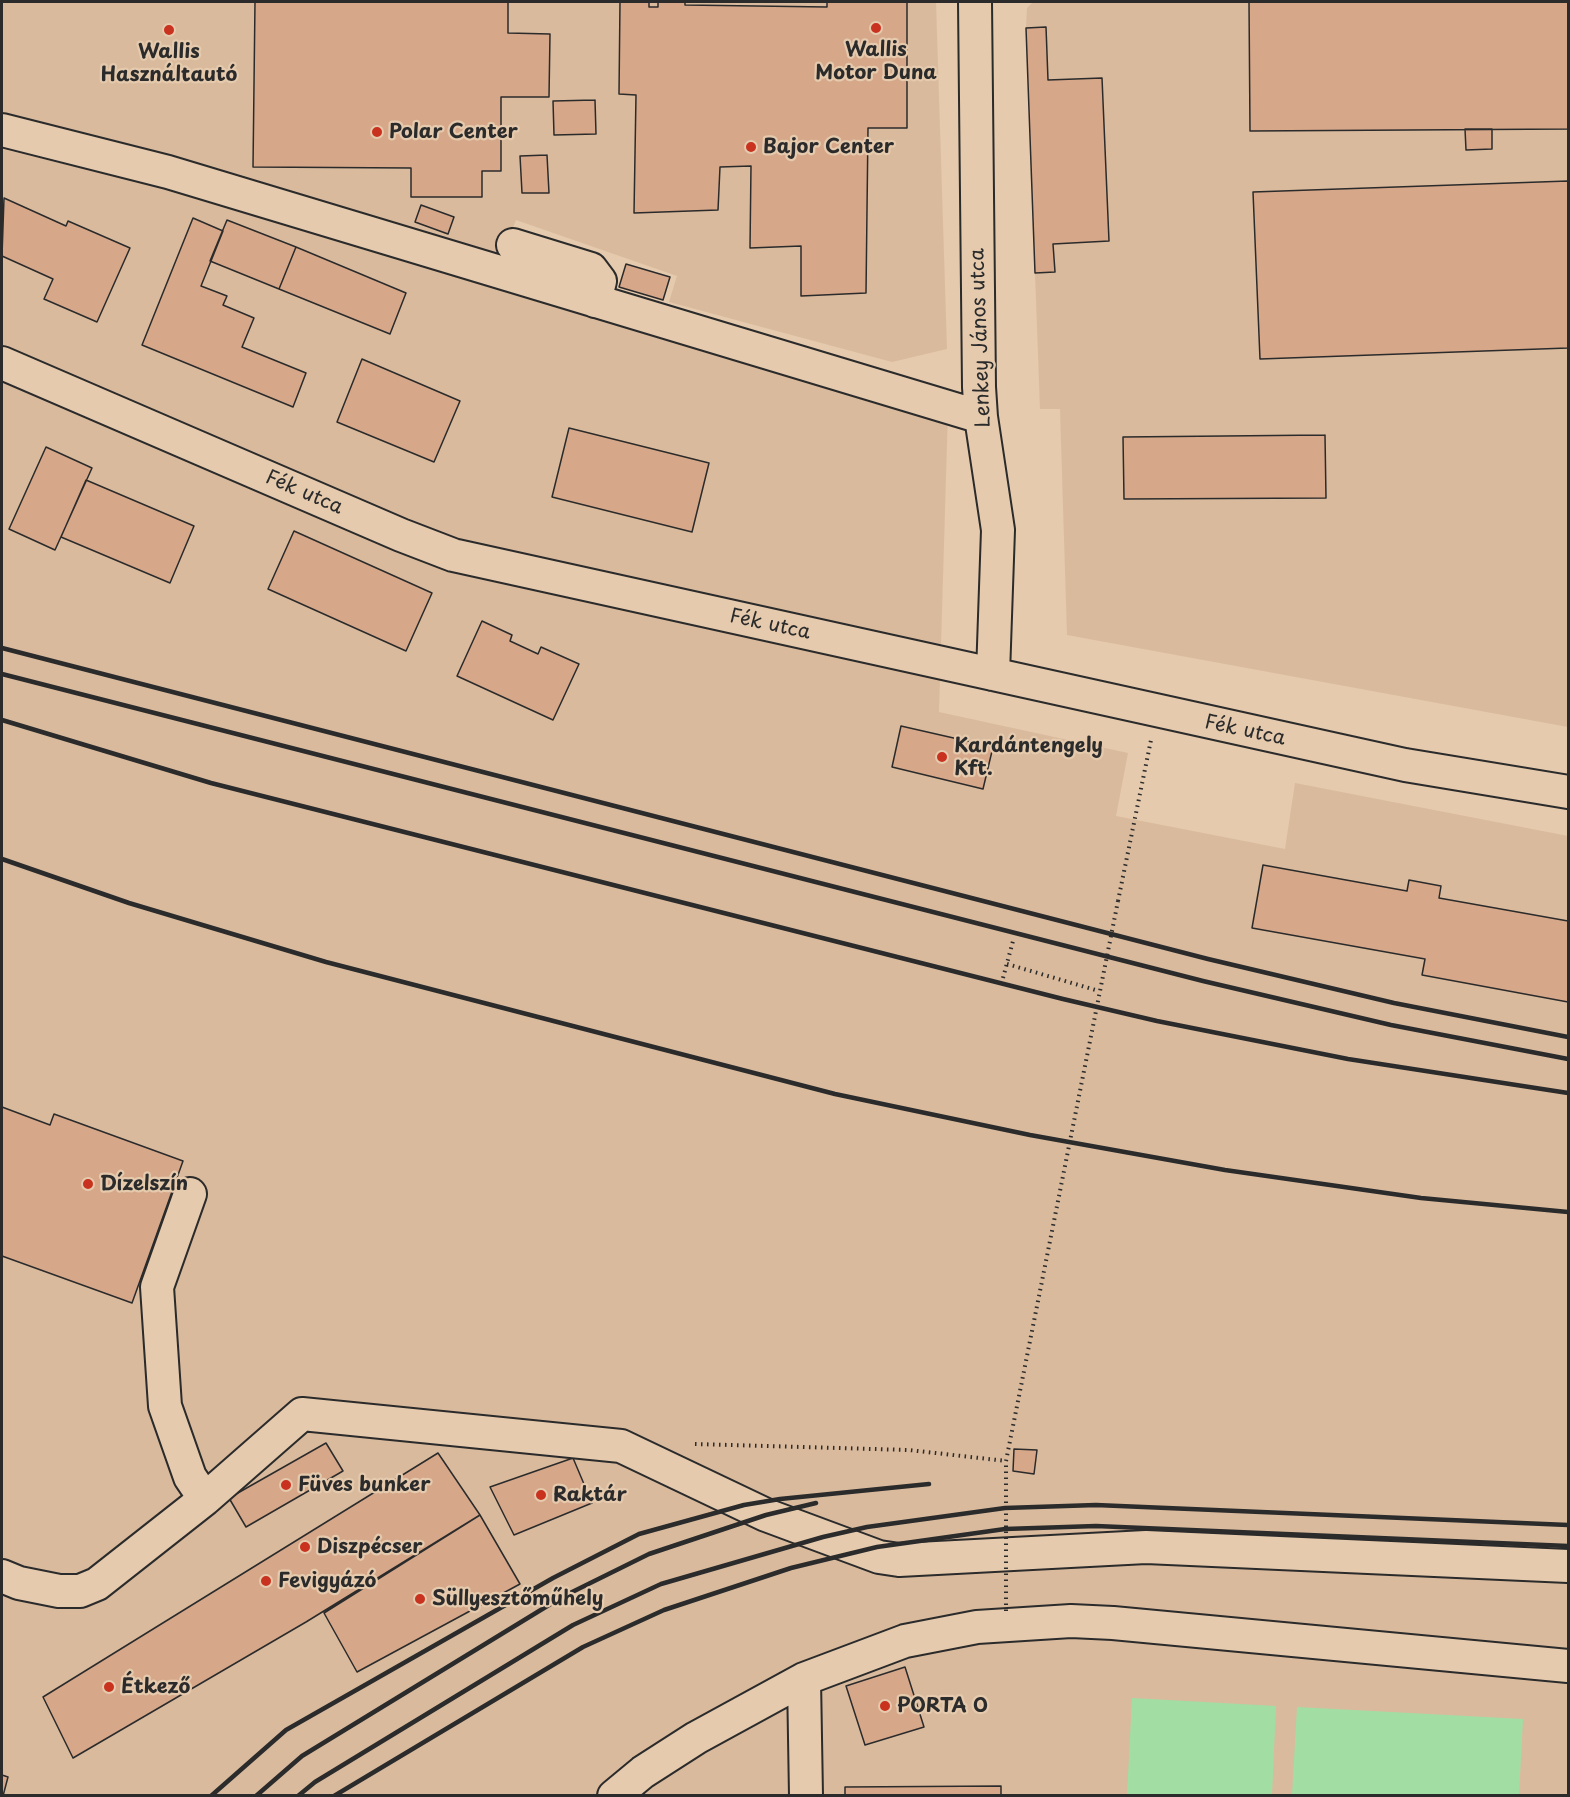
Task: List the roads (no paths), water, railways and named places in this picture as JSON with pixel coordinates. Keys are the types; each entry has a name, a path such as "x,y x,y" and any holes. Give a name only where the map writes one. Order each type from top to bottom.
{"street":[{"name":"Lenkey János utca","path":"975,2 981,417 998,530 993,674"},
{"path":"24,126 159,169 981,417"},
{"path":"513,246 591,269 600,281 595,301"},
{"name":"Fék utca","path":"2,363 401,536 453,555 1405,765 1569,792"},
{"path":"190,1194 157,1287 165,1406 190,1477 205,1499"},
{"path":"2,1576 19,1583 59,1591 88,1587 113,1573 205,1499 302,1414 621,1446 766,1515 879,1557 899,1560 1146,1548 1569,1566"},
{"path":"614,1796 643,1772 696,1738 804,1679 905,1641 977,1627 1071,1621 1569,1666"},
{"path":"804,1679 806,1796"}],"railway":[{"path":"2,648 1208,959 1394,1003 1568,1037"},
{"path":"2,674 1203,981 1391,1025 1568,1059"},
{"path":"2,720 211,783 1063,999 1157,1021 1348,1059 1568,1093"},
{"path":"2,859 129,903 326,962 835,1094 1030,1135 1225,1170 1421,1198 1568,1212"},
{"path":"211,1796 286,1730 553,1578 639,1534 744,1505 780,1499 929,1484"},
{"path":"256,1796 302,1756 562,1597 649,1554 766,1515 816,1503"},
{"path":"298,1796 315,1782 573,1625 661,1584 823,1537 867,1527 1005,1508 1096,1505 1568,1525"},
{"path":"334,1796 583,1647 664,1610 791,1568 877,1547 1005,1529 1096,1526 1568,1546"}],"place":[{"name":"Wallis Motor Duna","path":"876,28"},
{"name":"Wallis Használtautó","path":"169,30"},
{"name":"Polar Center","path":"377,132"},
{"name":"Bajor Center","path":"751,147"},
{"name":"Kardántengely Kft.","path":"942,757"},
{"name":"Dízelszín","path":"88,1184"},
{"name":"Füves bunker","path":"286,1485"},
{"name":"Raktár","path":"541,1495"},
{"name":"Diszpécser","path":"305,1547"},
{"name":"Fevigyázó","path":"266,1581"},
{"name":"Süllyesztőműhely","path":"420,1599"},
{"name":"Étkező","path":"109,1687"},
{"name":"PORTA 0","path":"885,1706"}]}
